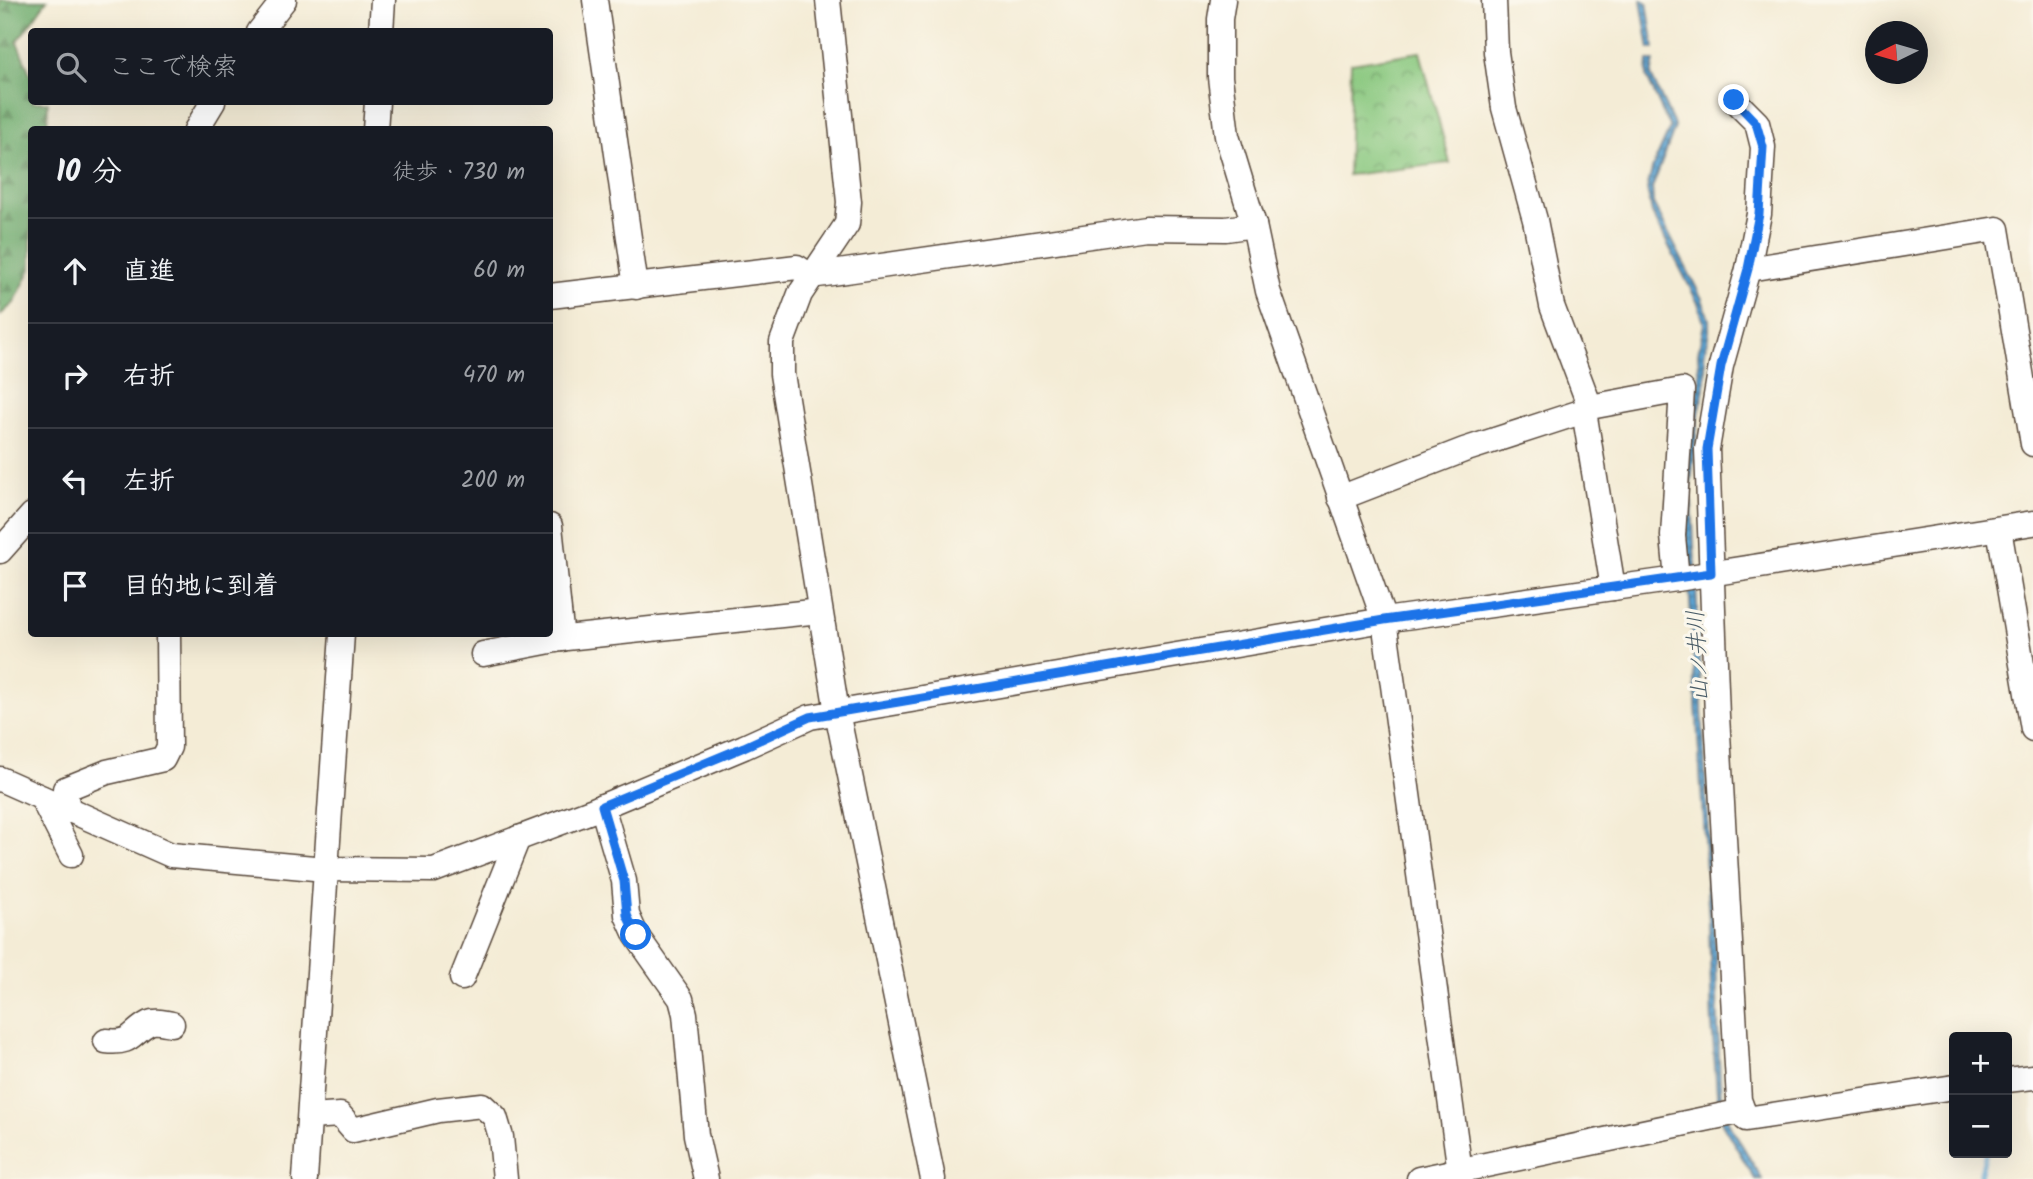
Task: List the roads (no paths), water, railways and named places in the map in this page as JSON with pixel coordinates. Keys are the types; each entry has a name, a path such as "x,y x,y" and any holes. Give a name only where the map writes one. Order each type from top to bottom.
{"street":[{"path":"263,28 284,0"},
{"path":"381,28 383,0"},
{"path":"595,0 636,287"},
{"path":"828,0 849,202 847,224 800,294 782,342 782,374 837,712 933,1179"},
{"path":"1223,0 1220,19 1220,77 1227,136 1254,225 1268,291 1384,620 1460,1175"},
{"path":"1493,0 1496,52 1504,108 1535,220 1552,306 1587,409 1612,588"},
{"path":"1734,100 1756,123 1763,147 1759,214 1748,269 1721,366 1707,449 1717,729 1739,1100 1746,1119 1949,1088"},
{"path":"198,126 211,105"},
{"path":"375,126 377,105"},
{"path":"553,296 797,267 811,276 1146,228 1226,229 1254,225"},
{"path":"1748,269 1997,229 2033,444"},
{"path":"1340,498 1464,450 1587,409 1682,390 1673,536 1677,579"},
{"path":"0,551 28,520"},
{"path":"0,779 172,855 325,869 434,870 602,806 810,717 1384,620 1677,579 2033,523"},
{"path":"1999,530 2033,729"},
{"path":"553,554 562,639"},
{"path":"483,654 562,639 820,611"},
{"path":"68,811 65,789 107,772 163,758 169,747 168,637"},
{"path":"305,1179 342,637"},
{"path":"42,798 71,855"},
{"path":"602,806 624,881 627,915 636,935 681,999 685,1014 695,1135 706,1179"},
{"path":"463,978 518,838"},
{"path":"106,1041 125,1040 149,1023 158,1021 173,1024"},
{"path":"2012,1079 2033,1077"},
{"path":"310,1117 340,1115 352,1130 438,1110 482,1105 495,1117 501,1137 505,1179"},
{"path":"1419,1179 1460,1175 1743,1111"}],"water":[{"path":"1641,0 1647,2 1654,49 1649,49"},
{"name":"山ノ井川","path":"1648,61 1654,61 1651,76 1675,127 1652,188 1653,203 1702,299 1709,320 1704,355 1706,378 1698,416 1691,483 1721,1100 1729,1123 1762,1179 1755,1179 1722,1123 1718,1107 1686,533 1690,434 1700,378 1698,354 1704,324 1699,305 1652,213 1647,189 1653,166 1670,128 1647,77"}],"waterway":[{"path":"1979,1179 1985,1158"}]}
